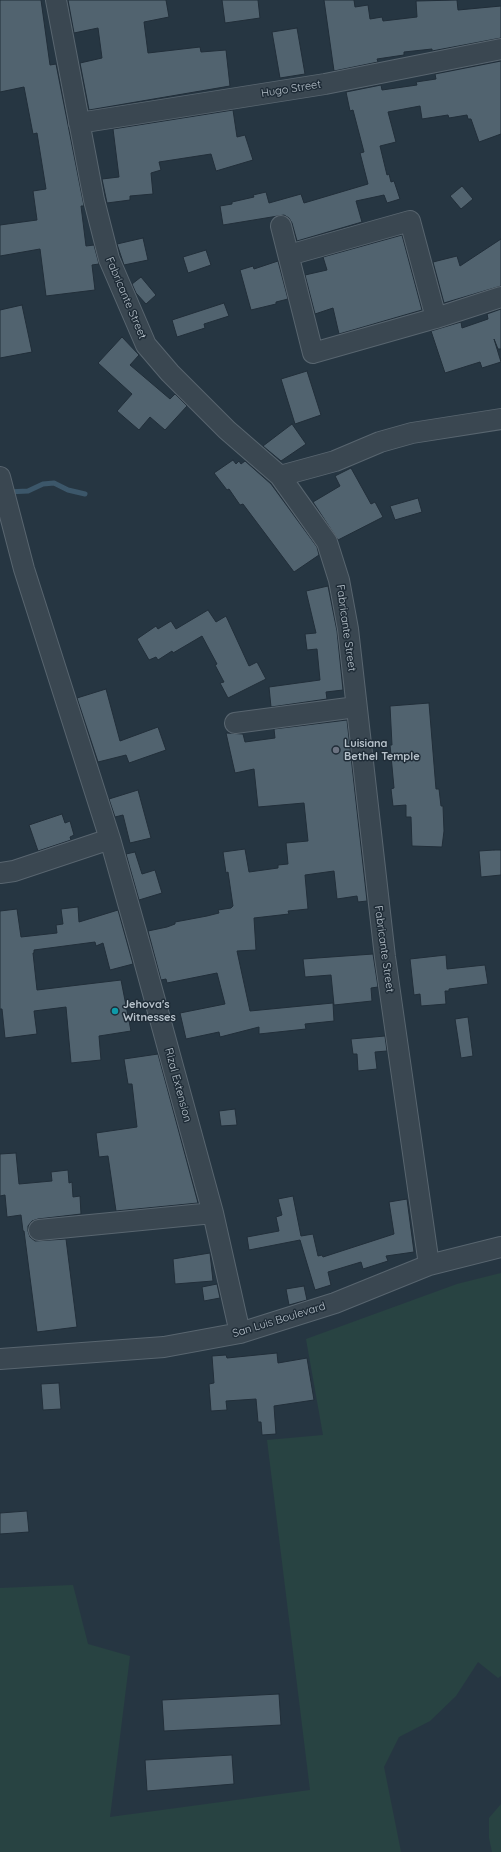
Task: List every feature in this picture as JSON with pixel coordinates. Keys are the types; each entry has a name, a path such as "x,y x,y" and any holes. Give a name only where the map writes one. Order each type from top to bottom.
{"street":[{"name":"Fabricante Street","path":"56,0 94,200 109,259 146,345 170,372 227,430 280,476 327,542 339,580 348,629 384,950 429,1265"},
{"name":"Hugo Street","path":"79,124 325,84 501,48"},
{"path":"289,255 410,221 436,318"},
{"path":"281,226 313,353 436,318 501,297"},
{"path":"280,476 335,461 380,442 412,433 501,419"},
{"name":"Rizal Extension","path":"0,477 24,569 110,839 213,1213 240,1333"},
{"path":"235,723 356,707"},
{"path":"0,873 14,871 110,839"},
{"path":"39,1230 213,1213"},
{"name":"San Luis Boulevard","path":"0,1359 164,1347 240,1333 335,1303 429,1265 501,1247"}],"green space":[{"path":"501,1273 501,1676 498,1678 478,1662 456,1696 430,1721 399,1737 384,1767 401,1852 0,1852 0,1588 73,1585 88,1644 130,1656 110,1817 310,1790 267,1440 323,1435 306,1339 457,1284"},
{"path":"501,1804 501,1852 492,1852 489,1838 489,1818"}],"building":[{"path":"0,0 41,0 50,65 56,64 84,206 81,206 86,246 94,245 99,264 92,265 95,290 46,296 40,249 0,256 0,225 37,220 33,191 46,189 37,133 33,134 24,87 0,92"},
{"path":"68,0 166,0 169,17 144,22 148,53 200,47 201,52 226,50 230,86 89,110 80,63 102,58 98,28 74,33"},
{"path":"222,0 258,0 260,18 225,23"},
{"path":"324,0 354,0 355,7 368,5 370,19 382,17 383,21 417,17 416,1 457,0 458,10 501,6 501,38 432,51 432,49 404,52 404,55 377,59 378,62 334,71"},
{"path":"297,28 305,74 280,78 272,32"},
{"path":"501,61 501,134 479,142 471,119 468,119 467,115 449,118 448,115 422,119 420,106 388,112 396,142 380,146 387,175 389,174 391,182 394,181 400,199 387,203 384,195 356,201 362,222 297,241 292,223 289,218 284,215 223,225 220,206 254,197 253,195 266,192 269,203 301,194 304,203 368,184 360,153 364,152 353,110 350,111 346,92 381,85 382,90 417,85 416,82 436,79 435,74"},
{"path":"233,110 237,137 245,135 253,160 216,171 211,154 159,162 161,170 151,173 153,194 130,196 130,200 107,203 102,179 119,177 113,129"},
{"path":"462,186 473,199 461,209 450,196"},
{"path":"402,235 422,310 339,334 333,308 315,314 305,275 327,270 323,257"},
{"path":"143,238 148,260 124,265 117,244"},
{"path":"501,239 501,286 444,303 433,262 457,256 460,266"},
{"path":"206,250 211,265 188,273 183,257"},
{"path":"278,261 288,299 276,302 276,304 251,310 240,270 253,266 254,269"},
{"path":"141,277 156,295 146,304 136,293 132,284"},
{"path":"224,303 229,316 204,324 205,328 177,337 172,320"},
{"path":"22,305 32,352 0,358 0,310"},
{"path":"501,309 501,349 498,349 494,339 501,362 482,368 480,362 445,373 431,331 461,322 462,328 488,319 487,314"},
{"path":"122,337 139,355 130,365 170,399 175,394 187,406 165,430 150,417 139,430 117,411 132,394 98,363"},
{"path":"307,371 321,415 295,424 281,379"},
{"path":"292,424 306,444 281,461 263,446"},
{"path":"233,460 236,464 239,461 241,464 245,461 271,484 317,547 319,555 294,572 243,504 240,505 229,489 227,490 214,473"},
{"path":"351,468 371,504 375,502 383,517 338,540 313,502 340,486 335,476"},
{"path":"418,498 422,512 395,520 390,506"},
{"path":"328,586 337,631 343,690 326,692 327,699 271,707 269,687 320,680 317,649 307,650 305,634 316,633 306,591"},
{"path":"208,610 216,622 226,616 249,666 257,662 266,679 228,698 220,683 224,682 215,665 217,664 202,636 158,660 156,657 149,660 137,639 156,626 158,629 171,621 176,629"},
{"path":"106,689 120,741 158,727 166,750 129,763 126,755 98,762 77,698"},
{"path":"429,703 436,789 439,789 441,806 443,806 444,831 442,847 412,846 411,817 406,817 406,805 393,806 391,789 394,788 390,745 392,745 390,706"},
{"path":"347,720 367,901 358,902 357,896 337,899 334,871 305,875 308,909 288,911 289,914 254,918 256,950 237,951 250,1011 333,1003 334,1021 305,1024 306,1029 259,1034 259,1027 220,1037 219,1032 186,1039 180,1013 225,1004 217,973 167,983 166,979 161,980 148,931 167,927 175,924 175,922 219,913 218,910 231,908 233,906 228,872 226,873 223,852 245,849 249,872 278,868 278,865 288,864 286,843 308,841 304,803 258,807 254,769 235,773 226,733 243,734 245,742 275,738 274,729"},
{"path":"138,790 151,838 130,843 123,815 115,817 109,799"},
{"path":"62,814 65,823 70,821 74,835 70,837 71,840 38,851 29,825"},
{"path":"501,850 501,875 481,877 479,851"},
{"path":"135,852 142,874 155,870 162,893 139,900 126,854"},
{"path":"78,907 79,922 118,910 133,964 110,970 103,943 96,946 95,942 34,950 33,953 37,990 121,980 131,1031 99,1036 101,1060 71,1063 66,1007 34,1011 37,1034 5,1038 2,1009 0,1009 0,911 17,909 21,937 57,933 56,925 63,924 61,909"},
{"path":"373,954 378,987 371,988 372,1001 334,1005 331,975 305,977 303,959"},
{"path":"446,955 447,969 485,965 488,984 449,989 449,991 445,991 446,1004 421,1006 420,994 414,995 410,959"},
{"path":"468,1017 473,1056 461,1058 455,1019"},
{"path":"385,1036 387,1051 375,1052 377,1069 358,1071 357,1054 353,1054 351,1039"},
{"path":"158,1054 198,1203 116,1211 108,1156 99,1157 96,1133 137,1127 132,1084 128,1084 124,1059"},
{"path":"235,1109 237,1125 221,1126 219,1111"},
{"path":"16,1153 19,1184 52,1181 51,1172 68,1170 69,1183 72,1182 73,1197 80,1196 81,1214 38,1219 32,1221 28,1226 30,1237 35,1241 66,1239 77,1327 37,1332 21,1215 7,1217 5,1195 0,1196 0,1154"},
{"path":"293,1196 301,1236 313,1234 318,1256 322,1255 323,1257 394,1234 389,1202 407,1199 414,1252 386,1256 388,1261 363,1269 361,1262 328,1272 331,1285 315,1290 300,1240 249,1250 247,1237 279,1231 276,1217 282,1215 278,1199"},
{"path":"210,1253 213,1281 175,1284 173,1259"},
{"path":"217,1284 220,1298 204,1301 202,1287"},
{"path":"304,1286 307,1300 289,1305 286,1289"},
{"path":"277,1353 278,1363 307,1358 314,1400 274,1406 276,1434 262,1435 261,1422 258,1422 256,1399 226,1401 227,1410 211,1411 209,1384 214,1383 212,1356 226,1355 227,1358"},
{"path":"59,1383 61,1409 43,1410 41,1384"},
{"path":"27,1511 29,1532 0,1534 0,1513"},
{"path":"279,1694 281,1725 164,1731 162,1700"},
{"path":"232,1755 234,1784 147,1791 145,1760"}],"waterway":[{"path":"7,492 28,491 43,484 54,483 68,490 85,494"}],"place":[{"name":"Luisiana Bethel Temple","path":"336,750"},
{"name":"Jehova's Witnesses","path":"115,1011"}]}
